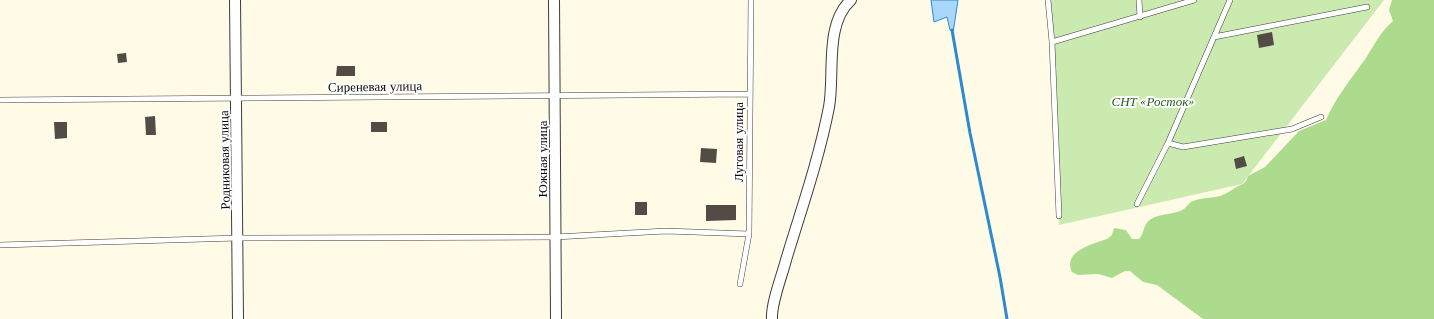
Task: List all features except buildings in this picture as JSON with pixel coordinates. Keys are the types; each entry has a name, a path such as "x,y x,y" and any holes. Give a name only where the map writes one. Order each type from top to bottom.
{"street":[{"name":"Родниковая улица","path":"235,0 238,319"},
{"name":"Южная улица","path":"554,0 556,319"},
{"path":"772,319 778,288 829,106 833,48 837,22 844,6 851,0"}],"lane":[{"name":"Луговая улица","path":"740,284 749,234 751,0"},
{"path":"1048,0 1052,42 1059,216"},
{"path":"1139,0 1140,17"},
{"path":"1052,42 1194,0"},
{"path":"1137,204 1168,143 1230,0"},
{"path":"1214,37 1367,7"},
{"name":"Сиреневая улица","path":"0,100 750,94"},
{"path":"1168,143 1183,147 1292,129 1321,117"},
{"path":"0,244 238,238 555,237 666,231 749,234"}],"green space":[{"name":"СНТ «Росток»","path":"1047,0 1384,0 1242,184 1059,225"},
{"path":"1392,0 1434,0 1434,319 1203,319 1157,285 1143,282 1130,271 1125,271 1112,278 1098,274 1078,275 1072,272 1070,265 1071,259 1075,254 1087,246 1107,239 1112,235 1114,228 1126,230 1132,239 1139,239 1146,224 1151,219 1180,211 1190,202 1227,193 1244,183 1248,176 1265,167 1299,131 1326,120 1344,88 1381,34 1393,21 1389,10"}],"water":[{"path":"931,0 958,0 953,33 950,30 947,17 934,22"}],"waterway":[{"path":"952,30 970,133 1000,277 1007,319"}]}
